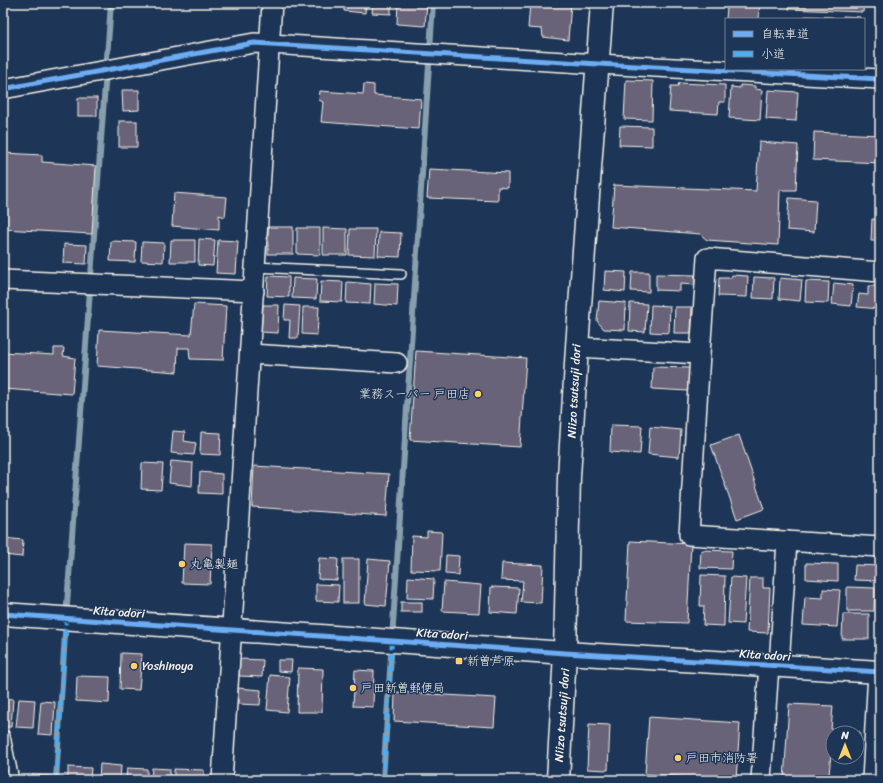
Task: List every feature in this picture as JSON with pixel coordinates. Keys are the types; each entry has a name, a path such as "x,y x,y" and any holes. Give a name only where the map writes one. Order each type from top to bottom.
{"street":[{"path":"222,780 272,3"},
{"name":"Niizo tsutsuji dori","path":"558,780 566,653 570,477 577,347 602,3"},
{"path":"3,89 254,43 598,64 880,79"},
{"path":"880,272 707,258 689,535 880,547"},
{"path":"3,280 254,291"},
{"path":"577,347 700,354"},
{"path":"250,354 397,363"},
{"path":"761,780 787,541"},
{"name":"Kita odori","path":"3,614 566,653 879,672"},
{"path":"872,780 879,672"}],"lane":[{"path":"255,267 401,274"},
{"path":"3,736 5,736 14,780"}],"building":[{"path":"344,3 366,3 365,13 344,11"},
{"path":"373,3 391,3 391,14 372,13"},
{"path":"398,3 427,3 425,26 397,24"},
{"path":"530,3 571,3 568,40 543,37 542,29 528,28"},
{"path":"731,3 760,3 759,18 726,18 727,7 731,7"},
{"path":"789,3 864,3 863,12 789,9"},
{"path":"805,16 833,17 833,18 805,18"},
{"path":"843,16 860,17 860,18 843,18"},
{"path":"626,80 653,81 652,120 624,119"},
{"path":"679,83 725,85 725,102 719,102 718,114 669,111 671,86 678,86"},
{"path":"364,84 374,85 374,95 421,99 419,129 321,122 323,102 319,100 320,91 363,94"},
{"path":"740,85 755,86 755,89 762,90 760,120 729,118 731,87 740,88"},
{"path":"122,90 139,90 139,110 123,111"},
{"path":"768,90 798,92 796,121 766,119"},
{"path":"78,98 97,98 97,116 78,116"},
{"path":"119,121 137,121 137,147 119,147"},
{"path":"620,126 652,127 652,146 619,145"},
{"path":"814,132 880,135 880,163 813,160"},
{"path":"759,142 798,145 796,190 780,190 778,245 707,240 700,234 611,227 614,185 756,191"},
{"path":"3,153 42,155 42,162 96,166 92,234 3,229"},
{"path":"429,169 508,173 508,188 498,187 498,201 427,198"},
{"path":"174,193 227,197 225,217 219,215 219,230 172,226"},
{"path":"789,198 816,200 814,232 787,230"},
{"path":"872,219 880,220 880,241 871,241"},
{"path":"268,227 293,227 293,254 268,254"},
{"path":"297,228 320,228 320,255 297,254"},
{"path":"323,228 347,229 347,255 323,255"},
{"path":"350,229 376,229 375,256 349,255"},
{"path":"379,232 401,233 400,257 378,256"},
{"path":"199,239 215,240 213,266 198,265"},
{"path":"171,240 195,240 195,262 170,262"},
{"path":"218,240 238,241 236,274 216,273"},
{"path":"111,241 136,242 135,262 110,261"},
{"path":"142,242 164,243 163,262 141,261"},
{"path":"64,244 87,245 86,264 63,263"},
{"path":"605,271 626,272 625,292 604,290"},
{"path":"632,272 649,272 649,292 631,291"},
{"path":"656,274 695,275 695,285 680,284 680,291 656,290"},
{"path":"732,275 748,276 747,297 718,296 719,278 731,278"},
{"path":"268,276 289,277 289,297 267,296"},
{"path":"754,277 774,278 773,299 753,298"},
{"path":"293,278 317,279 316,299 292,298"},
{"path":"780,278 802,280 800,301 779,299"},
{"path":"321,281 343,282 342,302 320,301"},
{"path":"806,281 829,282 828,303 805,302"},
{"path":"347,282 371,284 370,304 346,303"},
{"path":"375,283 398,284 397,306 374,304"},
{"path":"834,283 853,285 851,306 832,304"},
{"path":"868,286 880,286 880,309 857,307 859,294 868,295"},
{"path":"599,301 626,303 625,330 604,329 597,321"},
{"path":"630,303 647,304 645,332 629,331"},
{"path":"194,304 226,306 223,360 190,359 189,348 178,348 177,372 97,366 99,330 191,335"},
{"path":"263,305 279,305 278,333 261,332"},
{"path":"285,305 300,306 298,338 289,338 290,320 284,320"},
{"path":"651,305 670,306 669,333 650,332"},
{"path":"303,307 319,307 317,335 302,334"},
{"path":"675,307 692,307 691,333 674,333"},
{"path":"54,348 64,348 63,356 75,358 72,394 3,389 3,352 54,355"},
{"path":"416,351 526,358 520,447 410,440"},
{"path":"653,367 689,368 688,391 652,389"},
{"path":"611,425 642,426 640,454 610,452"},
{"path":"650,427 681,430 679,457 648,454"},
{"path":"173,431 185,432 184,441 196,443 194,455 171,453"},
{"path":"201,432 221,433 220,455 200,454"},
{"path":"739,435 764,509 737,519 711,445"},
{"path":"171,461 193,463 192,486 169,483"},
{"path":"142,463 163,464 161,490 141,489"},
{"path":"254,466 389,474 386,516 252,507"},
{"path":"200,472 222,474 222,494 199,493"},
{"path":"427,531 442,532 440,571 411,570 412,536 427,537"},
{"path":"3,538 23,540 22,557 3,555"},
{"path":"630,541 691,544 687,623 626,621"},
{"path":"184,543 212,544 210,584 182,583"},
{"path":"701,550 732,551 731,569 700,568"},
{"path":"446,555 459,556 458,575 445,574"},
{"path":"319,558 338,559 337,580 318,579"},
{"path":"343,559 359,559 359,603 343,603"},
{"path":"368,559 390,561 386,606 365,604"},
{"path":"502,563 543,565 541,603 521,602 523,581 501,580"},
{"path":"806,563 838,564 838,581 806,579"},
{"path":"855,565 880,566 880,581 854,580"},
{"path":"701,575 725,576 724,626 703,625 704,606 700,606"},
{"path":"408,577 434,579 433,599 407,598"},
{"path":"731,577 746,578 743,624 728,623"},
{"path":"750,578 763,578 763,588 770,588 768,633 747,632"},
{"path":"444,582 481,585 479,613 442,611"},
{"path":"316,584 339,585 338,602 316,601"},
{"path":"491,587 519,588 517,614 490,612"},
{"path":"847,587 875,588 874,611 847,611"},
{"path":"823,589 840,590 837,627 803,625 805,597 823,598"},
{"path":"401,602 422,602 422,612 401,612"},
{"path":"843,614 869,614 869,639 842,639"},
{"path":"121,653 142,654 139,690 120,689"},
{"path":"240,659 263,660 262,677 239,676"},
{"path":"278,660 292,660 291,672 278,671"},
{"path":"298,668 323,669 322,712 297,712"},
{"path":"355,670 374,671 373,707 353,706"},
{"path":"270,675 290,677 287,712 267,710"},
{"path":"77,676 110,677 109,703 76,701"},
{"path":"238,688 261,690 260,705 238,704"},
{"path":"395,692 496,698 494,727 394,721"},
{"path":"3,698 13,699 11,727 3,727"},
{"path":"19,699 35,700 33,728 16,727"},
{"path":"41,701 55,702 53,735 38,734"},
{"path":"789,704 833,706 831,725 825,725 825,765 830,765 829,775 820,775 820,780 784,780"},
{"path":"649,717 740,723 736,780 645,774"},
{"path":"589,724 610,725 608,770 587,769"},
{"path":"100,764 121,766 120,780 99,780"},
{"path":"68,767 91,768 90,780 61,780 61,777 68,777"},
{"path":"127,768 147,769 147,780 126,780"},
{"path":"152,768 170,769 170,780 151,780"},
{"path":"174,769 204,770 204,780 174,780"},
{"path":"32,775 52,776 52,780 32,780"},
{"path":"240,775 263,776 263,780 240,780"},
{"path":"277,776 340,780 276,780"}],"waterway":[{"path":"56,780 66,618 111,3"},
{"path":"383,780 433,3"}],"marked path":[{"path":"56,780 66,618"},
{"path":"383,780 392,641"}],"cycle path":[{"path":"3,89 254,43 598,64 880,79"},
{"path":"3,614 565,653 880,672"}],"place":[{"name":"業務スーパー 戸田店","path":"478,394"},
{"name":"丸亀製麺","path":"182,564"},
{"name":"新曽芦原","path":"459,661"},
{"name":"Yoshinoya","path":"134,666"},
{"name":"戸田新曽郵便局","path":"353,688"},
{"name":"戸田市消防署","path":"678,758"}]}
